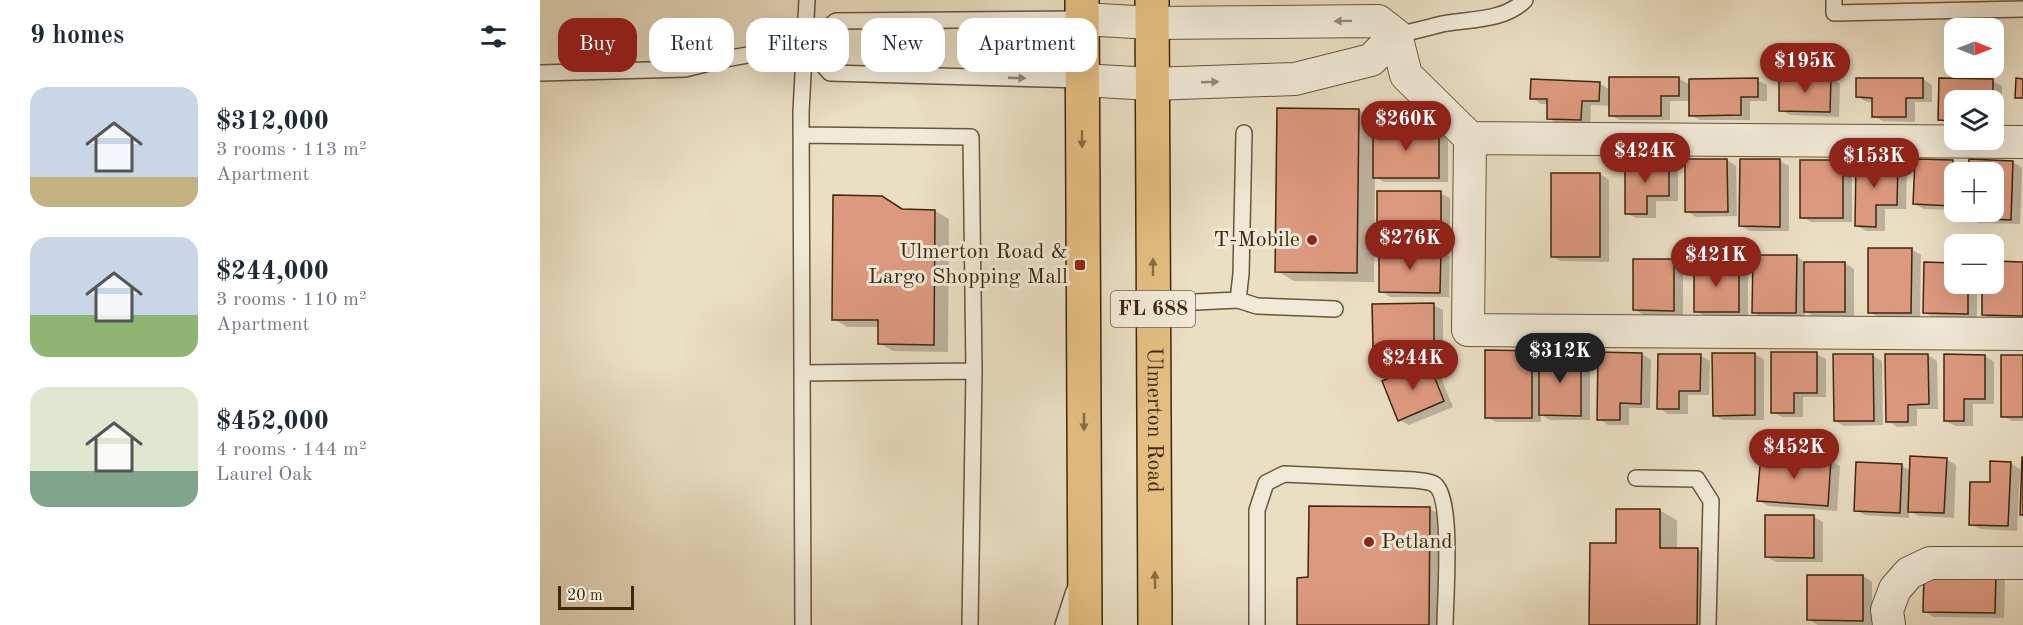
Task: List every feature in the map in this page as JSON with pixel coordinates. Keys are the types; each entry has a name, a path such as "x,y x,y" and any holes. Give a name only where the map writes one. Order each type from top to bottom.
{"main road":[{"name":"FL 688","path":"1082,9 1085,625"},
{"name":"Ulmerton Road","path":"1152,11 1155,625"}],"street":[{"path":"1082,9 1378,21 1396,35 1406,75 1470,138 2023,142"},
{"path":"1082,80 1151,84 1295,79 1371,60 1396,35"},
{"path":"1470,138 1468,330 2023,334"},
{"path":"1889,625 1887,610 1894,589 1909,573 1919,568 1930,563 2023,563"}],"lane":[{"path":"806,18 807,0"},
{"path":"1396,35 1443,24 1495,16 1519,6 1525,0"},
{"path":"1834,0 1834,13 2023,9"},
{"path":"849,20 1082,9"},
{"path":"540,73 685,69 746,55"},
{"path":"803,625 801,135 804,72"},
{"path":"829,72 1082,80"},
{"path":"1238,300 1241,274 1244,133"},
{"path":"801,135 971,137 974,371 970,625"},
{"path":"1153,304 1238,300 1257,306 1335,309"},
{"path":"802,373 974,371"},
{"path":"1257,625 1257,510 1266,483 1284,474 1415,480 1434,484 1443,495 1447,520 1444,625"},
{"path":"1636,478 1697,479 1711,501 1708,625"},
{"path":"1063,625 1084,560"}],"building":[{"path":"1779,76 1831,77 1830,112 1779,111"},
{"path":"1609,77 1679,77 1679,96 1661,96 1661,116 1609,116"},
{"path":"1758,78 1758,97 1741,97 1741,115 1689,116 1689,79"},
{"path":"1856,78 1923,78 1923,98 1906,98 1906,117 1872,117 1872,98 1856,97"},
{"path":"1939,78 1993,79 1993,90 1944,90 1944,120 1938,120"},
{"path":"2016,78 2023,79 2023,98 2015,98"},
{"path":"1531,79 1600,82 1599,101 1582,101 1581,120 1547,119 1547,99 1530,99"},
{"path":"1277,108 1359,109 1357,273 1275,272"},
{"path":"1439,125 1439,178 1373,178 1373,126"},
{"path":"1685,159 1727,159 1728,212 1685,212"},
{"path":"1740,159 1780,159 1780,227 1739,226"},
{"path":"1915,159 1953,160 1953,162 1944,162 1944,206 1913,204"},
{"path":"1969,159 2013,161 2011,220 2004,220 2004,162 1969,162"},
{"path":"1800,160 1843,160 1843,218 1800,218"},
{"path":"1856,160 1898,161 1897,205 1876,205 1876,227 1855,226"},
{"path":"1625,161 1669,161 1669,196 1647,196 1647,214 1625,214"},
{"path":"1551,173 1600,173 1600,257 1551,257"},
{"path":"1377,191 1441,191 1441,235 1377,234"},
{"path":"833,195 882,196 902,209 935,210 934,345 878,344 878,320 832,320"},
{"path":"1868,248 1912,248 1911,313 1868,313"},
{"path":"1379,249 1441,249 1440,293 1379,292"},
{"path":"1753,255 1797,255 1796,313 1752,313"},
{"path":"1633,259 1674,259 1674,311 1633,310"},
{"path":"2004,261 2023,262 2023,316 1982,315 1982,294 2004,294"},
{"path":"1804,262 1845,262 1845,312 1804,312"},
{"path":"1924,262 1944,263 1944,294 1968,294 1968,314 1923,313"},
{"path":"1694,264 1739,264 1739,312 1694,312"},
{"path":"1434,303 1434,346 1373,347 1372,304"},
{"path":"1485,350 1532,351 1532,418 1485,418"},
{"path":"1598,352 1642,353 1641,404 1620,403 1620,420 1597,420"},
{"path":"1771,352 1817,352 1817,393 1794,393 1794,413 1771,413"},
{"path":"1539,353 1581,353 1581,416 1539,415"},
{"path":"1712,353 1755,353 1755,415 1713,416"},
{"path":"1658,354 1701,354 1700,391 1679,391 1679,409 1657,409"},
{"path":"1833,354 1873,354 1874,421 1834,421"},
{"path":"1885,354 1928,354 1929,404 1908,405 1908,422 1886,422"},
{"path":"1944,354 1985,355 1985,399 1964,399 1964,421 1944,421"},
{"path":"2001,355 2023,355 2023,417 2001,417"},
{"path":"1428,361 1444,401 1398,421 1382,381"},
{"path":"1761,454 1831,459 1828,506 1757,501"},
{"path":"1910,456 1947,458 1944,513 1908,512"},
{"path":"2022,457 2023,515 2020,515"},
{"path":"1990,461 2011,462 2008,526 1969,525 1970,482 1990,482"},
{"path":"1856,462 1902,464 1900,513 1854,511"},
{"name":"Petland","path":"1309,506 1430,507 1429,625 1297,625 1297,578 1308,577"},
{"path":"1616,509 1660,509 1660,548 1698,548 1697,625 1589,625 1590,543 1616,543"},
{"path":"1765,515 1814,515 1814,558 1765,557"},
{"path":"1924,573 1996,574 1995,613 1923,612"},
{"path":"1807,575 1863,575 1863,621 1807,620"}],"place":[{"name":"T-Mobile","path":"1312,240"},
{"name":"Ulmerton Road & Largo Shopping Mall","path":"1080,265"},
{"name":"Petland","path":"1369,542"}]}
